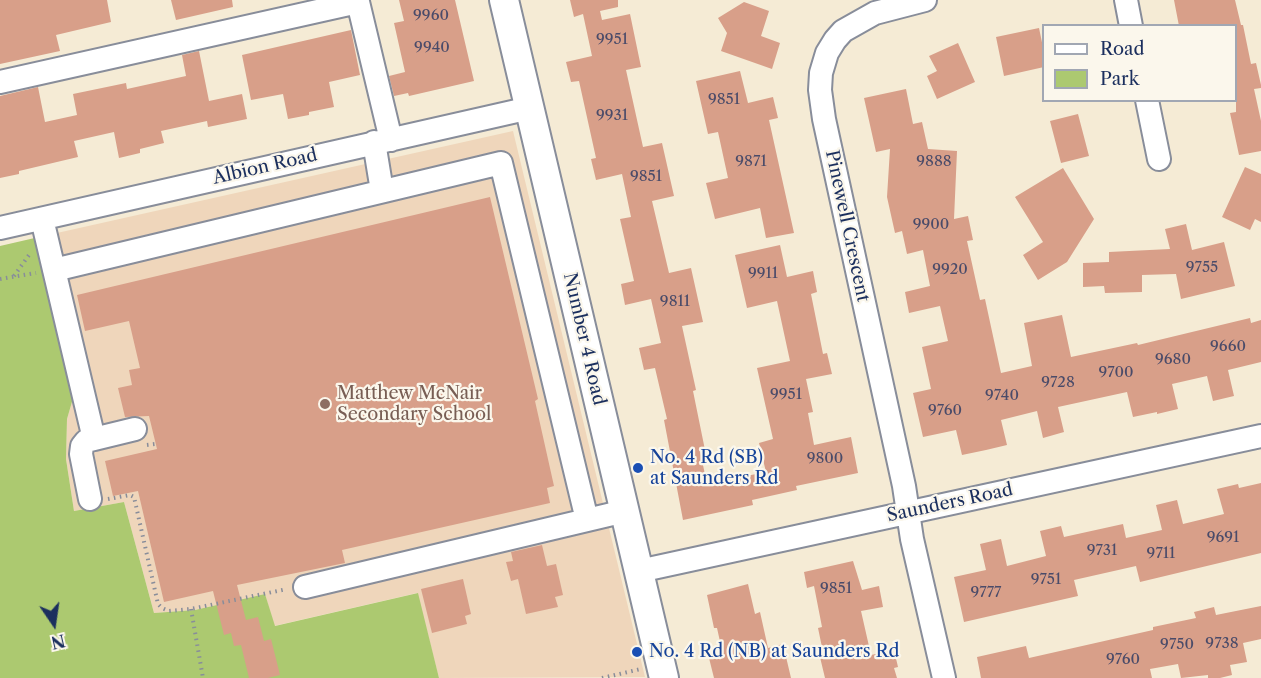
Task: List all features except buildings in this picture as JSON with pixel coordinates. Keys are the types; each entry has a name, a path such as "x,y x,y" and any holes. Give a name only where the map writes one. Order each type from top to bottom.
{"main road":[{"name":"Number 4 Road","path":"504,0 639,571 652,674"}],"street":[{"name":"Pinewell Crescent","path":"925,0 875,13 843,31 827,53 821,73 820,90 824,119 904,486 912,539 944,678"},
{"path":"1126,0 1131,24"},
{"path":"0,82 358,1 382,141 382,190"},
{"path":"1147,102 1159,159"},
{"name":"Albion Road","path":"0,228 530,108"},
{"path":"54,270 501,163 587,520"},
{"path":"42,219 94,439"},
{"name":"Saunders Road","path":"639,571 1261,436"},
{"path":"98,497 81,454 82,446 86,441 94,439 140,438"},
{"path":"305,587 625,511"}],"path":[{"path":"0,279 54,270"},
{"path":"140,438 155,444"},
{"path":"98,497 112,500 130,495 134,497 158,604 162,608 169,611 191,609 272,591 305,587"},
{"path":"191,609 203,678"},
{"path":"602,678 652,674"}],"shaded area":[{"name":"Matthew McNair Secondary School","path":"513,131 645,677 439,678 417,593 274,626 265,594 195,610 154,613 124,502 74,511 66,459 67,419 76,388 39,237"}],"green space":[{"path":"39,237 76,388 67,419 66,459 74,511 124,502 154,613 195,610 265,594 275,626 418,593 439,678 0,678 0,246"}],"place":[{"name":"Matthew McNair Secondary School","path":"325,404"},
{"name":"No. 4 Rd (SB) at Saunders Rd","path":"638,468"},
{"name":"No. 4 Rd (NB) at Saunders Rd","path":"637,652"}]}
